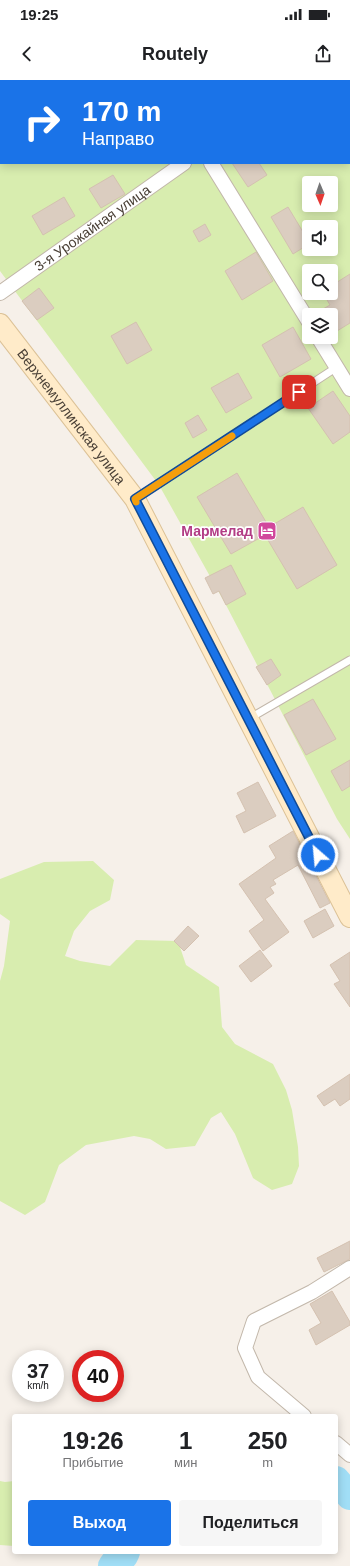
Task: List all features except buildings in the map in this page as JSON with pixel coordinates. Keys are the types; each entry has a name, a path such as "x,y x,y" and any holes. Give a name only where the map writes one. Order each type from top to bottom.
{"street":[{"name":"3-я Урожайная улица","path":"0,293 183,164"},
{"path":"212,164 302,311"},
{"name":"Верхнемуллинская улица","path":"0,324 135,499 350,917"},
{"path":"322,344 350,389"},
{"path":"302,1414 258,1377 245,1348 247,1341 254,1322 312,1292 350,1268"},
{"path":"338,1445 350,1455"}],"lane":[{"path":"135,499 337,367"},
{"path":"248,720 350,660"}],"green space":[{"path":"0,164 350,164 350,839 337,819 226,605 159,485 0,271"},
{"path":"93,861 114,880 110,900 90,911 74,931 65,956 80,961 110,966 136,940 178,941 186,965 219,987 222,1027 235,1044 273,1064 286,1090 292,1110 298,1147 299,1166 292,1184 272,1190 253,1178 235,1134 221,1112 211,1118 195,1146 166,1149 150,1139 134,1136 86,1145 59,1165 45,1202 25,1215 0,1201 0,981 4,966 10,921 0,914 0,879 44,862"},
{"path":"0,1481 12,1481 12,1546 0,1545"}],"waterway":[{"path":"338,1482 350,1496"},
{"path":"112,1566 117,1559 125,1554"}],"slow traffic":[{"path":"136,502 135,499 232,436"}],"place":[{"name":"Мармелад","path":"267,531"}],"route":[{"path":"299,392 135,499 318,855"}]}
